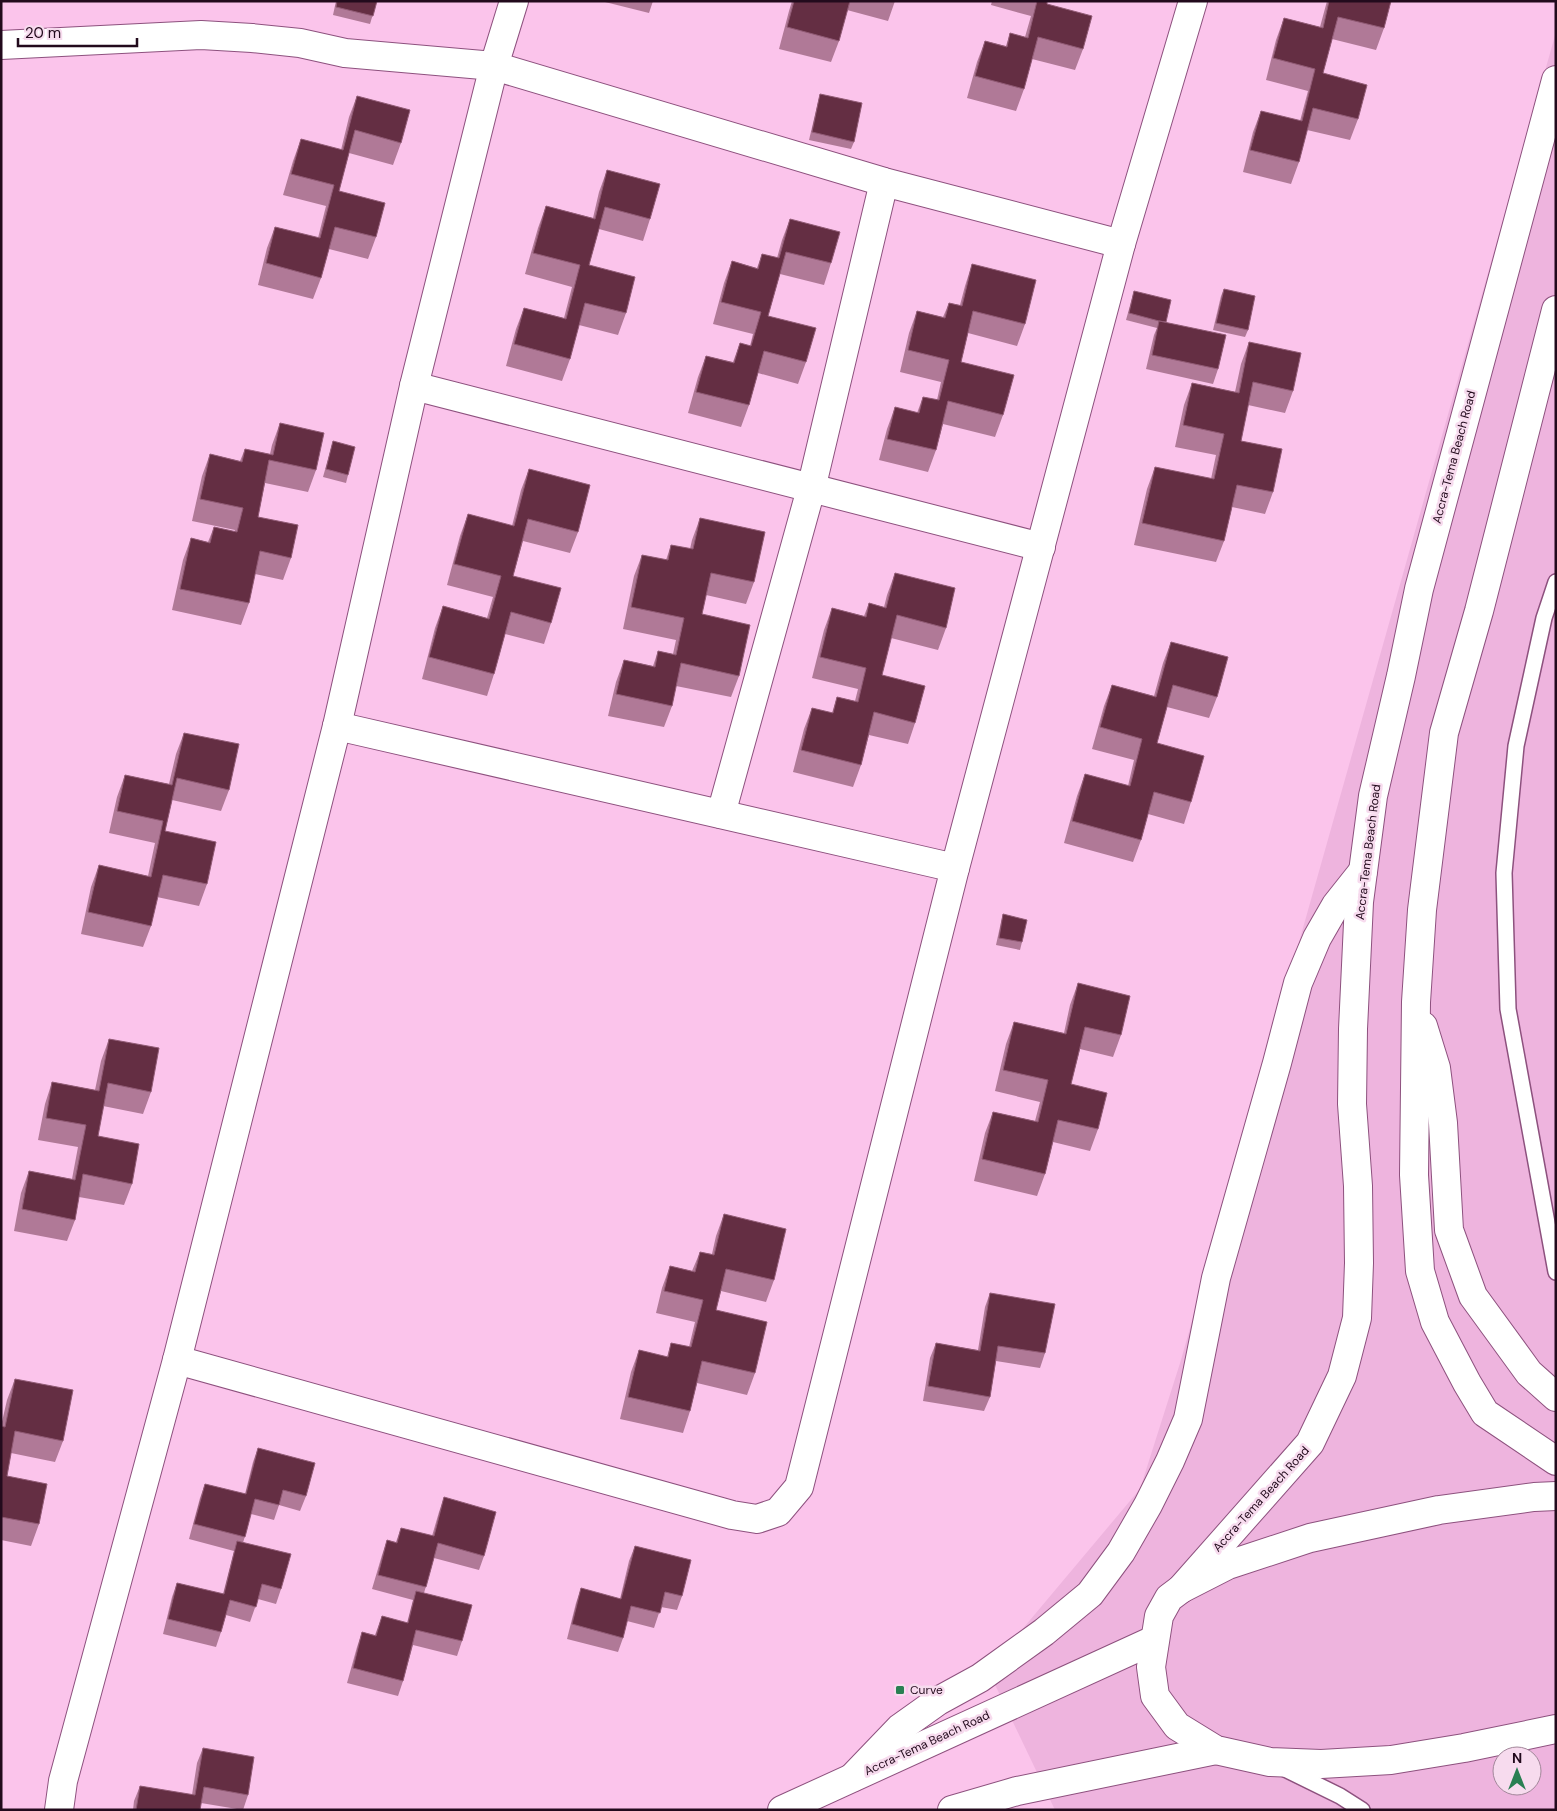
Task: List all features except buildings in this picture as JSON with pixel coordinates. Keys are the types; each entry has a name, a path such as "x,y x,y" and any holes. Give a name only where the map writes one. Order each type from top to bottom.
{"street":[{"path":"59,1810 63,1781 177,1360 337,726 414,386 494,66 514,1"},
{"path":"177,1360 732,1516 757,1519 778,1512 799,1487 955,868 1121,244 1193,1"},
{"path":"1,45 201,35 300,43 345,53 494,66 884,182 1121,244"},
{"name":"Accra-Tema Beach Road","path":"1216,1750 1177,1726 1155,1696 1151,1667 1154,1640 1159,1616 1169,1598 1181,1589 1310,1444 1342,1376 1357,1318 1359,1263 1358,1186 1352,1104 1353,1028 1359,902 1373,796 1419,589 1556,80"},
{"path":"721,814 811,489 884,182"},
{"path":"1556,310 1481,602 1444,733 1433,806 1422,910 1416,1002 1415,1194 1420,1271 1435,1322 1467,1383 1485,1413 1556,1461"},
{"path":"414,386 1041,547"},
{"path":"337,726 955,868"},
{"path":"853,1777 900,1728 938,1701 980,1678 1044,1632 1090,1594 1121,1552 1144,1513 1188,1419 1216,1278 1298,983 1322,930 1336,906 1363,871"},
{"path":"1416,1002 1436,1068 1443,1123 1449,1230 1473,1296 1528,1373 1556,1397"},
{"path":"1181,1589 1228,1565 1310,1538 1439,1510 1534,1496 1556,1496"},
{"name":"Accra-Tema Beach Road","path":"782,1810 1154,1640"},
{"path":"952,1810 1017,1791 1216,1750 1270,1762 1321,1764 1391,1760 1464,1748 1556,1729"}],"lane":[{"path":"1556,582 1544,618 1516,746 1504,873 1508,1009 1556,1272"},
{"path":"1270,1762 1340,1796 1362,1810"}],"shaded area":[{"path":"1556,32 1556,1810 1055,1810 988,1670 1140,1489 1181,1360"}],"place":[{"name":"Curve","path":"900,1690"}]}
